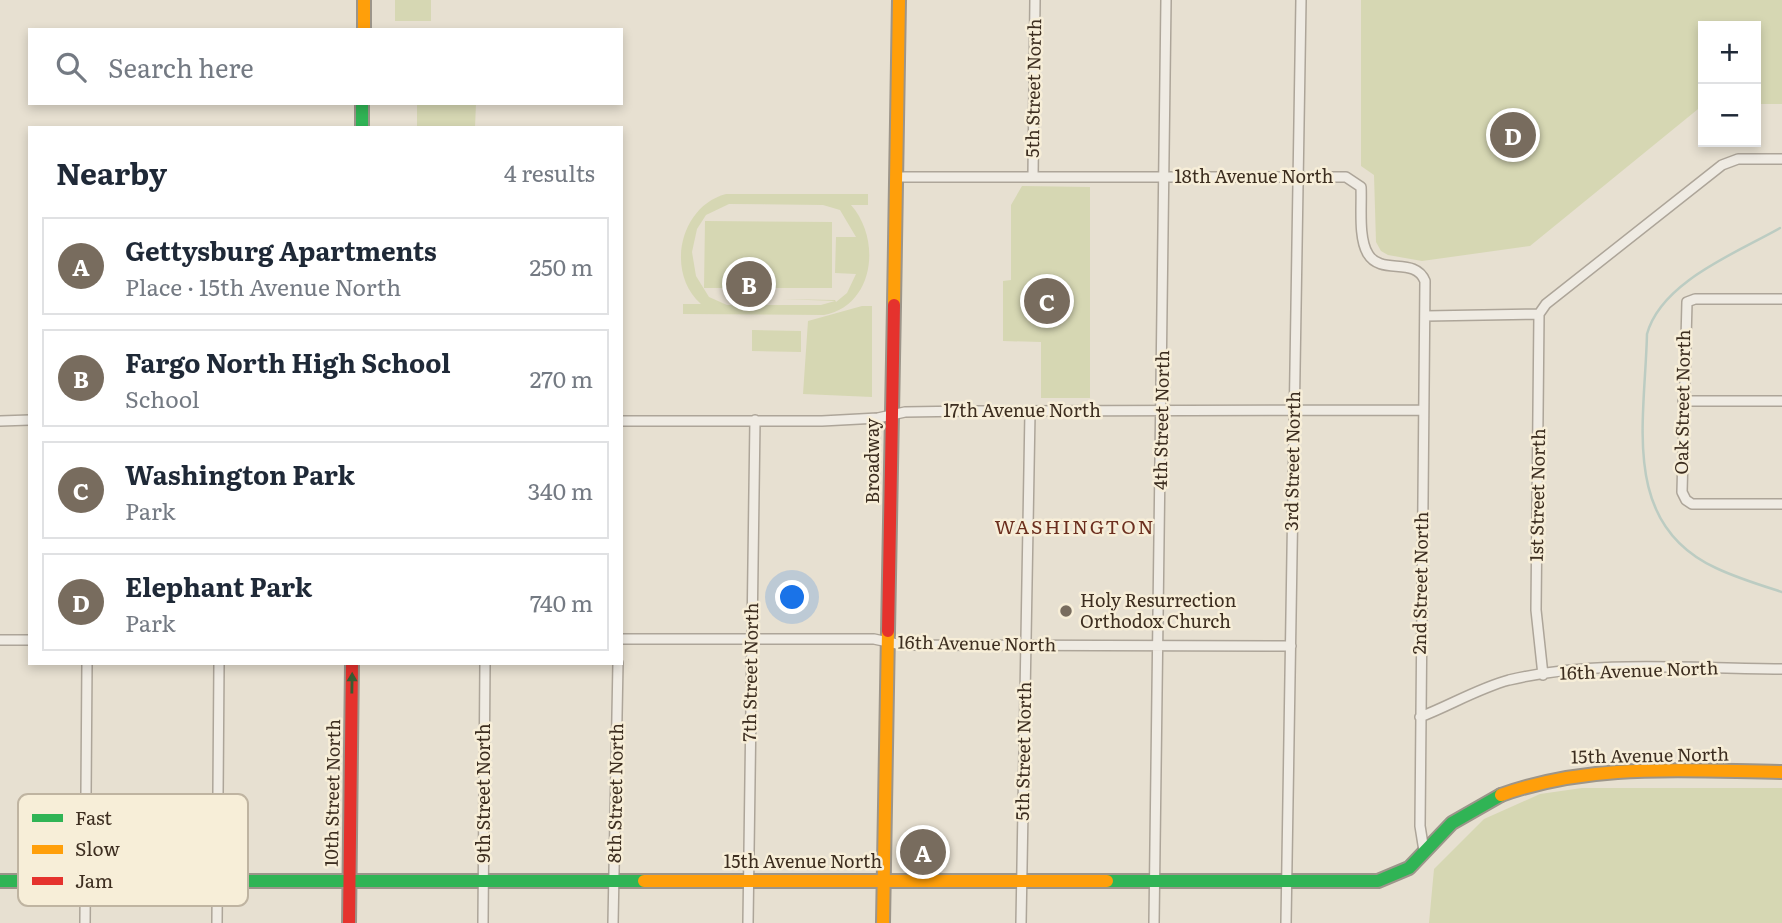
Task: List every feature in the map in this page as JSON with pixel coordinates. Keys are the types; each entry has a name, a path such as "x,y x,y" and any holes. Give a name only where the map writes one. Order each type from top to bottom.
{"street":[{"path":"364,0 364,28"},
{"name":"Broadway","path":"883,923 890,643 891,414 899,0"},
{"name":"5th Street North","path":"1033,176 1035,0"},
{"name":"4th Street North","path":"1154,923 1163,411 1166,0"},
{"name":"3rd Street North","path":"1286,923 1301,0"},
{"path":"362,105 362,126"},
{"path":"1426,316 1538,314 1546,304 1722,165 1738,159 1782,159"},
{"name":"18th Avenue North","path":"897,177 1346,177 1356,181 1361,187 1364,246 1369,256 1383,264 1421,271 1425,281 1426,316"},
{"name":"Oak Street North","path":"1782,299 1695,299 1687,302 1682,492 1686,500 1698,504 1782,504"},
{"name":"1st Street North","path":"1538,314 1536,610 1543,675"},
{"name":"2nd Street North","path":"1424,851 1420,826 1420,717 1426,316"},
{"path":"1683,401 1782,401"},
{"name":"17th Avenue North","path":"623,421 822,421 891,414 1030,412 1423,410"},
{"name":"5th Street North","path":"1021,923 1030,412"},
{"path":"0,421 28,420"},
{"name":"7th Street North","path":"748,923 755,421"},
{"name":"16th Avenue North","path":"623,639 874,639 890,643 1291,646"},
{"path":"0,640 28,640"},
{"path":"85,794 86,665"},
{"path":"218,794 219,665"},
{"name":"10th Street North","path":"349,923 352,665"},
{"name":"9th Street North","path":"483,923 485,665"},
{"name":"8th Street North","path":"614,923 618,665"},
{"name":"16th Avenue North","path":"1420,717 1507,681 1543,675 1603,668 1782,669"},
{"name":"15th Avenue North","path":"248,880 1378,881 1405,874 1447,827 1477,806 1535,781 1590,772 1782,772"},
{"name":"15th Avenue North","path":"0,881 18,881"}],"green space":[{"path":"395,0 431,0 431,21 395,21"},
{"path":"1361,0 1782,0 1782,104 1761,104 1761,21 1698,21 1698,109 1530,246 1422,261 1388,255 1381,251 1376,242 1374,175 1361,166"},
{"path":"417,105 476,105 475,126 417,126"},
{"path":"1022,186 1090,187 1090,398 1041,398 1041,342 1003,341 1003,281 1011,280 1011,205"},
{"path":"726,194 868,194 868,205 851,205 861,219 867,236 868,270 863,285 854,299 841,309 824,315 683,314 683,304 701,304 690,291 683,275 683,242 688,226 710,201","holes":["729,204 823,205 840,210 856,237 836,237 835,273 856,274 847,293 836,302 835,300 782,299 835,301 821,305 727,305 709,297 696,276 692,252 697,229 706,215"]},
{"path":"705,221 832,222 832,288 704,288"},
{"path":"862,306 872,306 872,397 803,394 808,321"},
{"path":"752,330 801,331 801,352 752,351"},
{"path":"1582,788 1782,788 1782,923 1429,923 1434,869 1484,819 1540,794"}],"waterway":[{"path":"1780,228 1702,271 1668,299 1655,316 1647,334 1643,435 1651,498 1664,525 1685,549 1724,572 1782,592"}],"traffic: fast":[{"path":"362,105 362,126"},
{"path":"1107,881 1378,881 1409,868 1452,823 1501,795"},
{"path":"0,881 18,881"},
{"path":"248,881 644,881"}],"traffic: slow":[{"path":"364,0 364,28"},
{"path":"894,305 899,0"},
{"path":"883,923 888,631"},
{"path":"1501,795 1535,784 1605,773 1675,770 1782,772"},
{"path":"644,881 1107,881"}],"traffic: jam":[{"path":"888,631 894,305"},
{"path":"349,923 352,665"}],"place":[{"name":"Elephant Park","path":"1513,135"},
{"name":"Fargo North High School","path":"749,284"},
{"name":"Washington Park","path":"1047,301"},
{"name":"Holy Resurrection Orthodox Church","path":"1066,611"},
{"name":"Gettysburg Apartments","path":"923,852"}],"district":[{"name":"WASHINGTON","path":"1075,527"}]}
